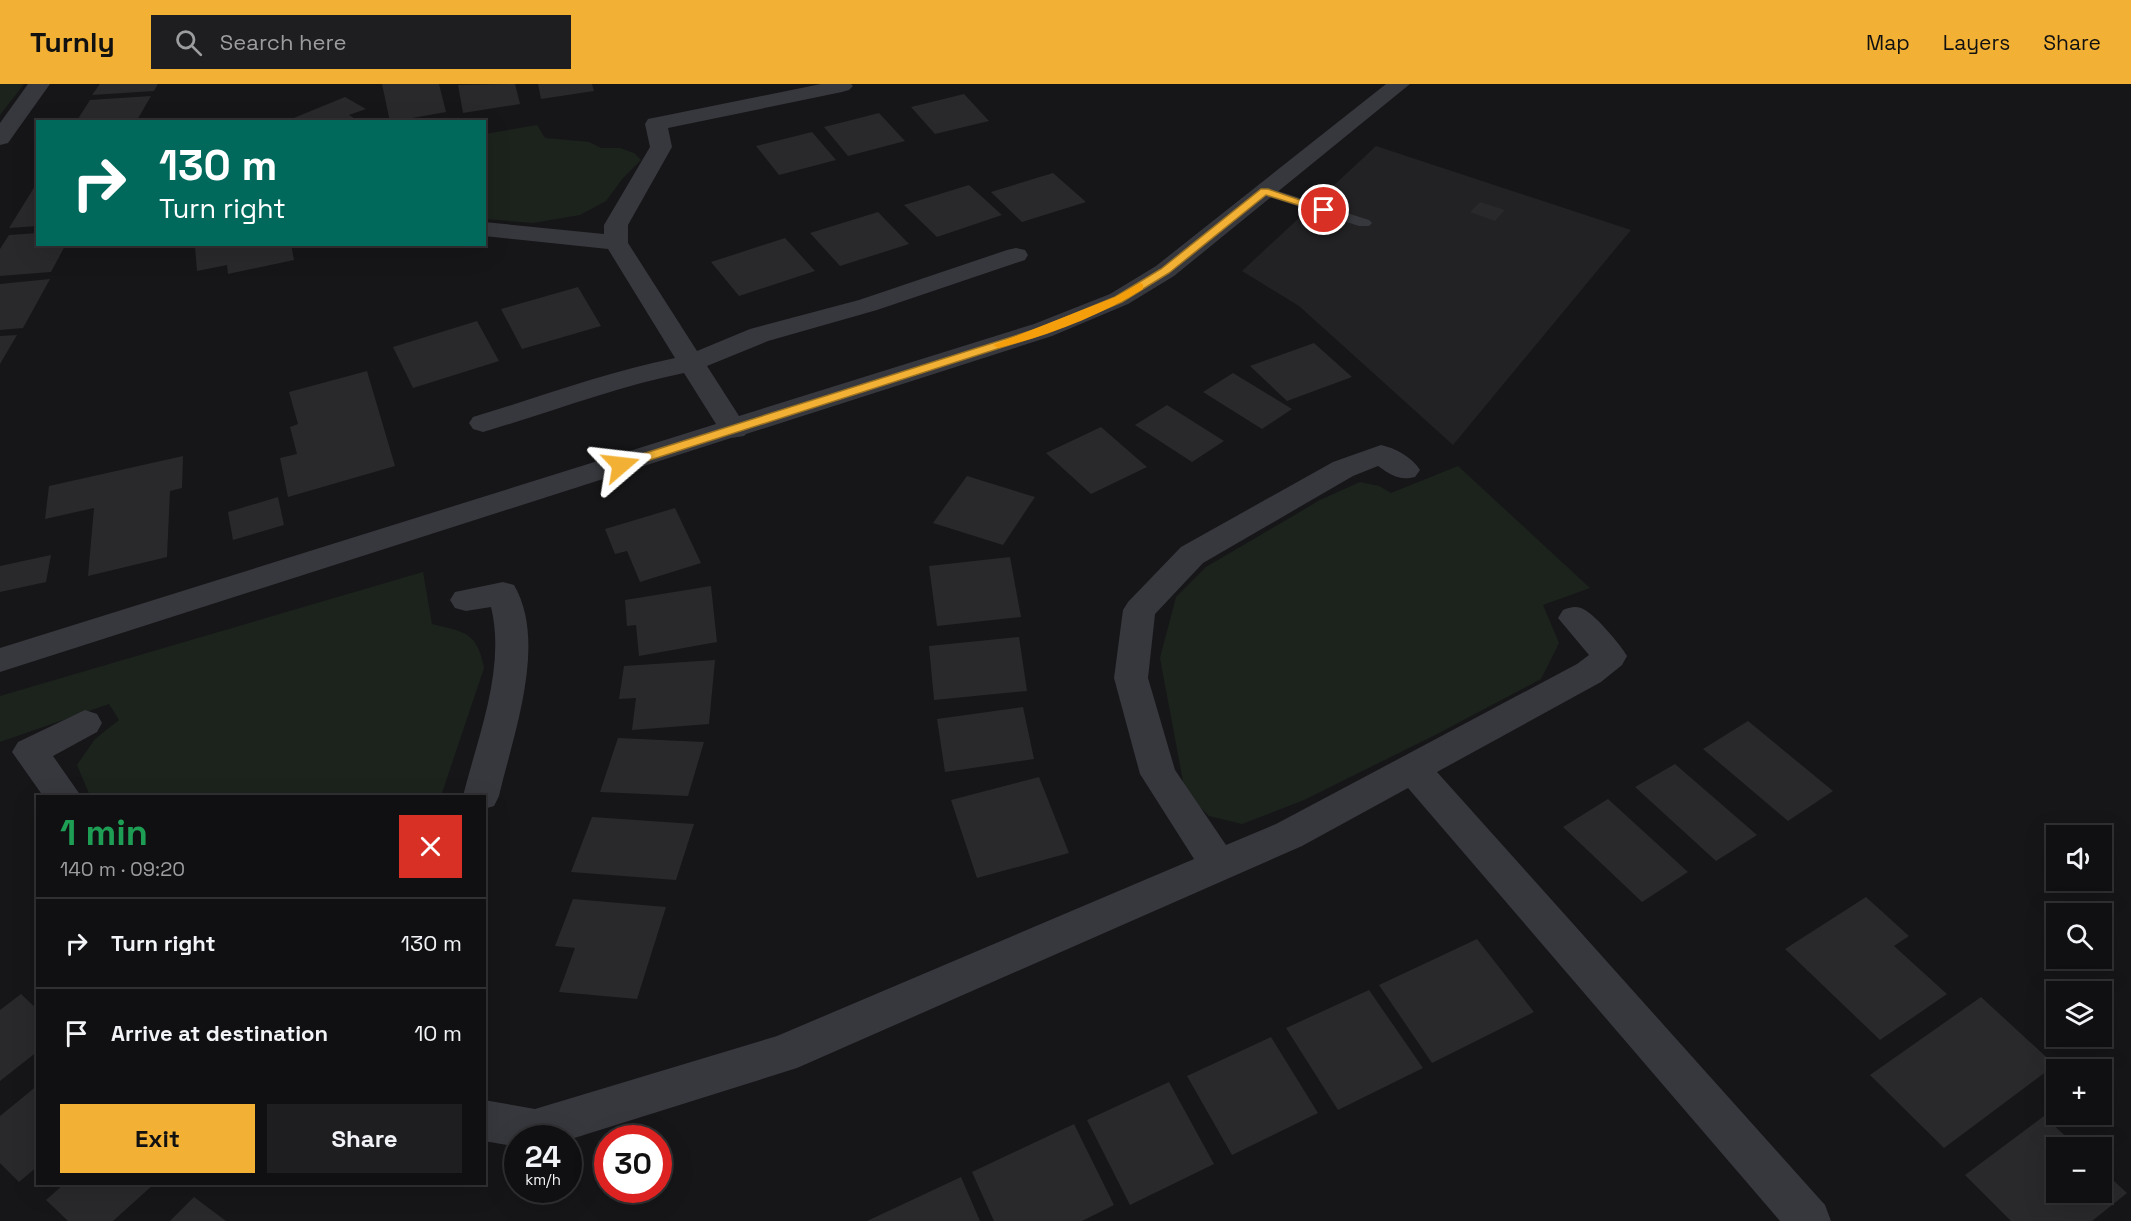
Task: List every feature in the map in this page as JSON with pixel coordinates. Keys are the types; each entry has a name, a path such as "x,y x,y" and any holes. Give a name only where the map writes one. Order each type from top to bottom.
{"street":[{"path":"0,138 39,84"},
{"path":"0,660 734,430 1043,330 1119,299 1165,271 1400,84"},
{"path":"734,430 616,243 616,225 661,147 656,124 842,86"},
{"path":"486,229 577,237 616,243"},
{"path":"483,423 561,400 632,375 692,363 759,335 868,305 1017,255"},
{"path":"1219,865 1158,774 1131,678 1139,610 1192,555 1343,469 1381,454 1405,470"},
{"path":"466,600 503,593 511,623 510,679 481,795"},
{"path":"486,1120 535,1130 782,1054 1289,835 1590,673 1610,656 1574,618"},
{"path":"62,795 30,752 85,723"},
{"path":"1412,768 1481,844 1809,1221"}],"lane":[{"path":"1265,191 1364,223"}],"shaded area":[{"path":"0,84 24,84 0,115"},
{"path":"537,125 545,138 589,142 601,148 620,148 634,153 641,160 623,178 606,201 580,215 533,223 486,219 486,134"},
{"path":"1376,146 1631,230 1453,445 1299,306 1242,271"},
{"path":"1458,466 1590,588 1543,605 1559,643 1541,679 1304,800 1242,824 1209,816 1185,792 1160,658 1176,597 1206,567 1320,500 1360,482 1379,486 1391,493"},
{"path":"423,572 432,624 461,632 473,640 478,647 484,668 441,795 90,795 77,765 95,739 119,720 109,704 0,742 0,696"}],"building":[{"path":"100,84 158,84 154,91 92,95"},
{"path":"382,84 439,84 446,112 390,120"},
{"path":"515,84 520,104 463,113 458,85"},
{"path":"538,84 592,84 594,91 541,99"},
{"path":"964,94 989,121 935,134 911,107"},
{"path":"151,96 137,120 77,120 90,100"},
{"path":"345,97 366,109 349,115 357,120 289,120"},
{"path":"879,113 905,141 848,156 824,127"},
{"path":"812,132 836,160 779,175 756,146"},
{"path":"1053,173 1086,202 1022,222 991,192"},
{"path":"969,185 1002,215 937,237 904,205"},
{"path":"35,186 36,186 36,226 9,228"},
{"path":"1480,202 1505,210 1495,221 1470,212"},
{"path":"878,212 909,244 840,266 810,233"},
{"path":"36,233 36,246 65,246 51,272 0,276 0,249 9,235"},
{"path":"785,238 815,271 739,296 711,262"},
{"path":"195,246 291,246 294,260 228,274 227,265 197,271"},
{"path":"50,279 23,328 0,330 0,284"},
{"path":"578,287 601,326 522,349 501,309"},
{"path":"477,321 499,361 413,388 393,347"},
{"path":"17,335 0,364 0,336"},
{"path":"1314,343 1352,377 1287,401 1250,366"},
{"path":"367,371 395,466 288,497 280,458 297,454 290,427 298,424 289,392"},
{"path":"1233,373 1292,409 1262,429 1203,392"},
{"path":"1167,405 1224,441 1192,462 1135,425"},
{"path":"1101,427 1147,467 1091,494 1046,453"},
{"path":"183,456 182,488 170,491 167,557 88,576 94,508 45,519 49,486"},
{"path":"967,476 1035,497 1003,545 933,523"},
{"path":"278,497 284,525 233,540 228,512"},
{"path":"675,508 701,563 640,582 627,551 615,554 605,529"},
{"path":"51,555 46,582 0,592 0,566"},
{"path":"1010,557 1021,617 937,626 929,566"},
{"path":"711,586 717,642 639,656 636,625 627,626 625,600"},
{"path":"1019,637 1027,691 934,700 929,646"},
{"path":"715,660 709,724 632,730 636,698 619,699 624,666"},
{"path":"1023,707 1034,759 945,772 937,719"},
{"path":"1748,721 1833,791 1788,821 1703,749"},
{"path":"618,738 704,742 688,796 600,792"},
{"path":"1675,764 1757,835 1716,861 1635,787"},
{"path":"1039,777 1069,853 977,878 951,800"},
{"path":"1608,799 1688,872 1642,902 1563,827"},
{"path":"592,817 694,824 676,880 571,872"},
{"path":"1866,897 1909,936 1894,946 1947,994 1880,1040 1785,949"},
{"path":"573,899 666,907 637,999 559,992 575,948 555,946"},
{"path":"1477,939 1534,1012 1432,1063 1379,985"},
{"path":"1369,990 1423,1068 1338,1110 1286,1028"},
{"path":"21,994 36,1008 36,1053 0,1081 0,1010"},
{"path":"1981,997 2048,1059 2046,1059 2046,1072 1944,1148 1870,1075"},
{"path":"1271,1037 1318,1113 1232,1155 1187,1076"},
{"path":"1169,1082 1214,1164 1130,1205 1087,1120"},
{"path":"36,1087 36,1168 19,1182 0,1163 0,1116"},
{"path":"2044,1116 2046,1125 2054,1125 2066,1137 2046,1137 2046,1203 2112,1203 2112,1179 2127,1193 2092,1221 2011,1221 1965,1175"},
{"path":"1074,1124 1114,1205 1082,1221 994,1221 972,1172"},
{"path":"961,1177 980,1221 867,1221"},
{"path":"63,1185 153,1185 113,1221 68,1221 46,1200"},
{"path":"194,1197 226,1221 170,1221"}],"slow traffic":[{"path":"998,345 1043,330 1119,299 1140,286"}],"route":[{"path":"621,465 1043,330 1119,299 1165,271 1265,191 1324,210"}]}
